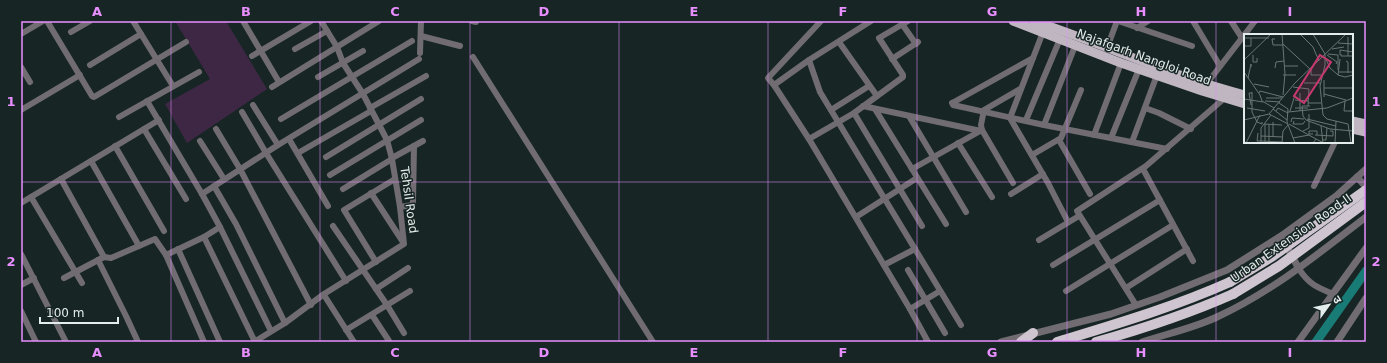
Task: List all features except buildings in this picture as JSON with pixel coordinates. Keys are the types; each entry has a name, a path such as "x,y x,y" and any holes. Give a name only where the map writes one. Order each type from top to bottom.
{"highway":[{"name":"Urban Extension Road-II","path":"1057,342 1160,311 1196,298 1230,282 1272,256 1366,188"},
{"name":"Urban Extension Road-II","path":"1096,342 1164,322 1199,309 1232,294 1279,266 1366,202"},
{"path":"1021,342 1034,333"}],"main road":[{"name":"Najafgarh Nangloi Road","path":"1013,21 1039,25 1060,39 1075,46 1157,75 1228,95 1244,103"},
{"path":"1039,25 1107,48 1160,68 1204,87"},
{"path":"1228,95 1244,95"},
{"path":"1353,121 1366,124"},
{"path":"1353,128 1366,132"}],"street":[{"path":"21,34 43,21"},
{"path":"47,21 94,97 186,42"},
{"path":"70,32 90,21"},
{"path":"133,21 173,86"},
{"path":"243,21 279,82"},
{"path":"252,56 311,21"},
{"name":"Tehsil Road","path":"254,342 404,244 392,158 387,140 363,94 343,63 337,47 321,21"},
{"path":"272,86 379,21"},
{"path":"202,194 278,145 363,94 420,56 421,21"},
{"path":"821,21 768,78 809,139 928,342"},
{"path":"774,85 809,60 871,21"},
{"path":"1107,48 1117,21 1192,46"},
{"path":"1137,28 1148,21"},
{"path":"1193,21 1220,66"},
{"path":"1231,21 1242,38"},
{"path":"1245,34 1255,21"},
{"path":"809,139 854,113 903,77 879,38 905,23 917,43 892,59"},
{"path":"1010,118 1033,58 1039,25"},
{"path":"295,50 327,31"},
{"path":"90,64 141,34"},
{"path":"1204,87 1244,35"},
{"path":"421,36 460,46"},
{"path":"1026,120 1060,39"},
{"path":"282,120 412,41"},
{"path":"839,42 877,96"},
{"path":"1044,125 1075,46"},
{"path":"318,77 363,51"},
{"path":"473,57 653,342"},
{"path":"1033,58 952,103 955,106 1010,118 1167,149"},
{"path":"809,60 820,92 961,325"},
{"path":"1094,135 1122,63"},
{"path":"21,67 30,82"},
{"path":"1111,138 1139,69"},
{"path":"119,117 199,72"},
{"path":"21,110 80,75"},
{"path":"1132,142 1157,75"},
{"path":"298,153 426,76"},
{"path":"831,110 869,86"},
{"path":"1013,183 981,130 981,125 983,111 1020,90"},
{"path":"1032,155 1059,140 1062,136 1080,90"},
{"path":"1136,305 1077,213 1078,210 1143,169 1191,129 1228,95"},
{"path":"326,157 421,99"},
{"path":"147,100 220,227 271,332"},
{"path":"253,105 278,145"},
{"path":"863,106 981,130"},
{"path":"1145,108 1159,113 1191,129"},
{"path":"875,109 946,224"},
{"path":"242,112 346,281"},
{"path":"854,113 922,226"},
{"path":"909,116 966,212"},
{"path":"1010,118 1043,174 1068,222"},
{"path":"21,203 159,120"},
{"path":"330,175 421,120"},
{"path":"144,129 186,200"},
{"path":"216,129 240,170 311,305"},
{"path":"912,169 981,130"},
{"path":"289,139 328,206"},
{"path":"1059,140 1090,194"},
{"path":"200,141 224,179"},
{"path":"343,189 392,158 423,141"},
{"path":"958,143 992,197"},
{"path":"1314,186 1335,143"},
{"path":"115,146 164,231"},
{"path":"400,207 412,205 413,202 414,146"},
{"path":"91,161 139,246"},
{"path":"1143,169 1193,261"},
{"path":"1001,342 1102,316 1136,305 1227,270 1281,236 1336,196 1366,169"},
{"path":"1011,194 1043,174"},
{"path":"1357,177 1366,188"},
{"path":"376,262 344,210 395,178"},
{"path":"856,217 917,178"},
{"path":"61,179 101,258 138,342"},
{"path":"214,186 236,224 285,323"},
{"path":"371,193 404,244"},
{"path":"31,197 82,283"},
{"path":"1053,265 1160,200"},
{"path":"1039,240 1079,216"},
{"path":"1142,342 1216,317 1268,290 1300,269 1366,216"},
{"path":"1066,291 1174,225"},
{"path":"333,226 387,305 404,333"},
{"path":"166,255 204,237 220,227"},
{"path":"1281,236 1305,277 1313,286 1333,294"},
{"path":"204,237 254,342"},
{"path":"64,278 101,258 111,258 156,239 166,255 204,342"},
{"path":"1298,342 1366,248"},
{"path":"178,249 220,342"},
{"path":"884,265 915,249"},
{"path":"1126,288 1187,249"},
{"path":"21,254 66,342"},
{"path":"376,289 408,268"},
{"path":"908,270 945,333"},
{"path":"21,285 34,278"},
{"path":"346,330 410,291"},
{"path":"910,309 940,291"},
{"path":"324,295 354,342"},
{"path":"1337,342 1366,298"},
{"path":"21,311 36,342"},
{"path":"372,315 389,341"}],"shaded area":[{"path":"175,21 226,21 267,89 187,143 165,104 210,79"}],"waterway":[{"path":"1316,342 1366,271"}]}
